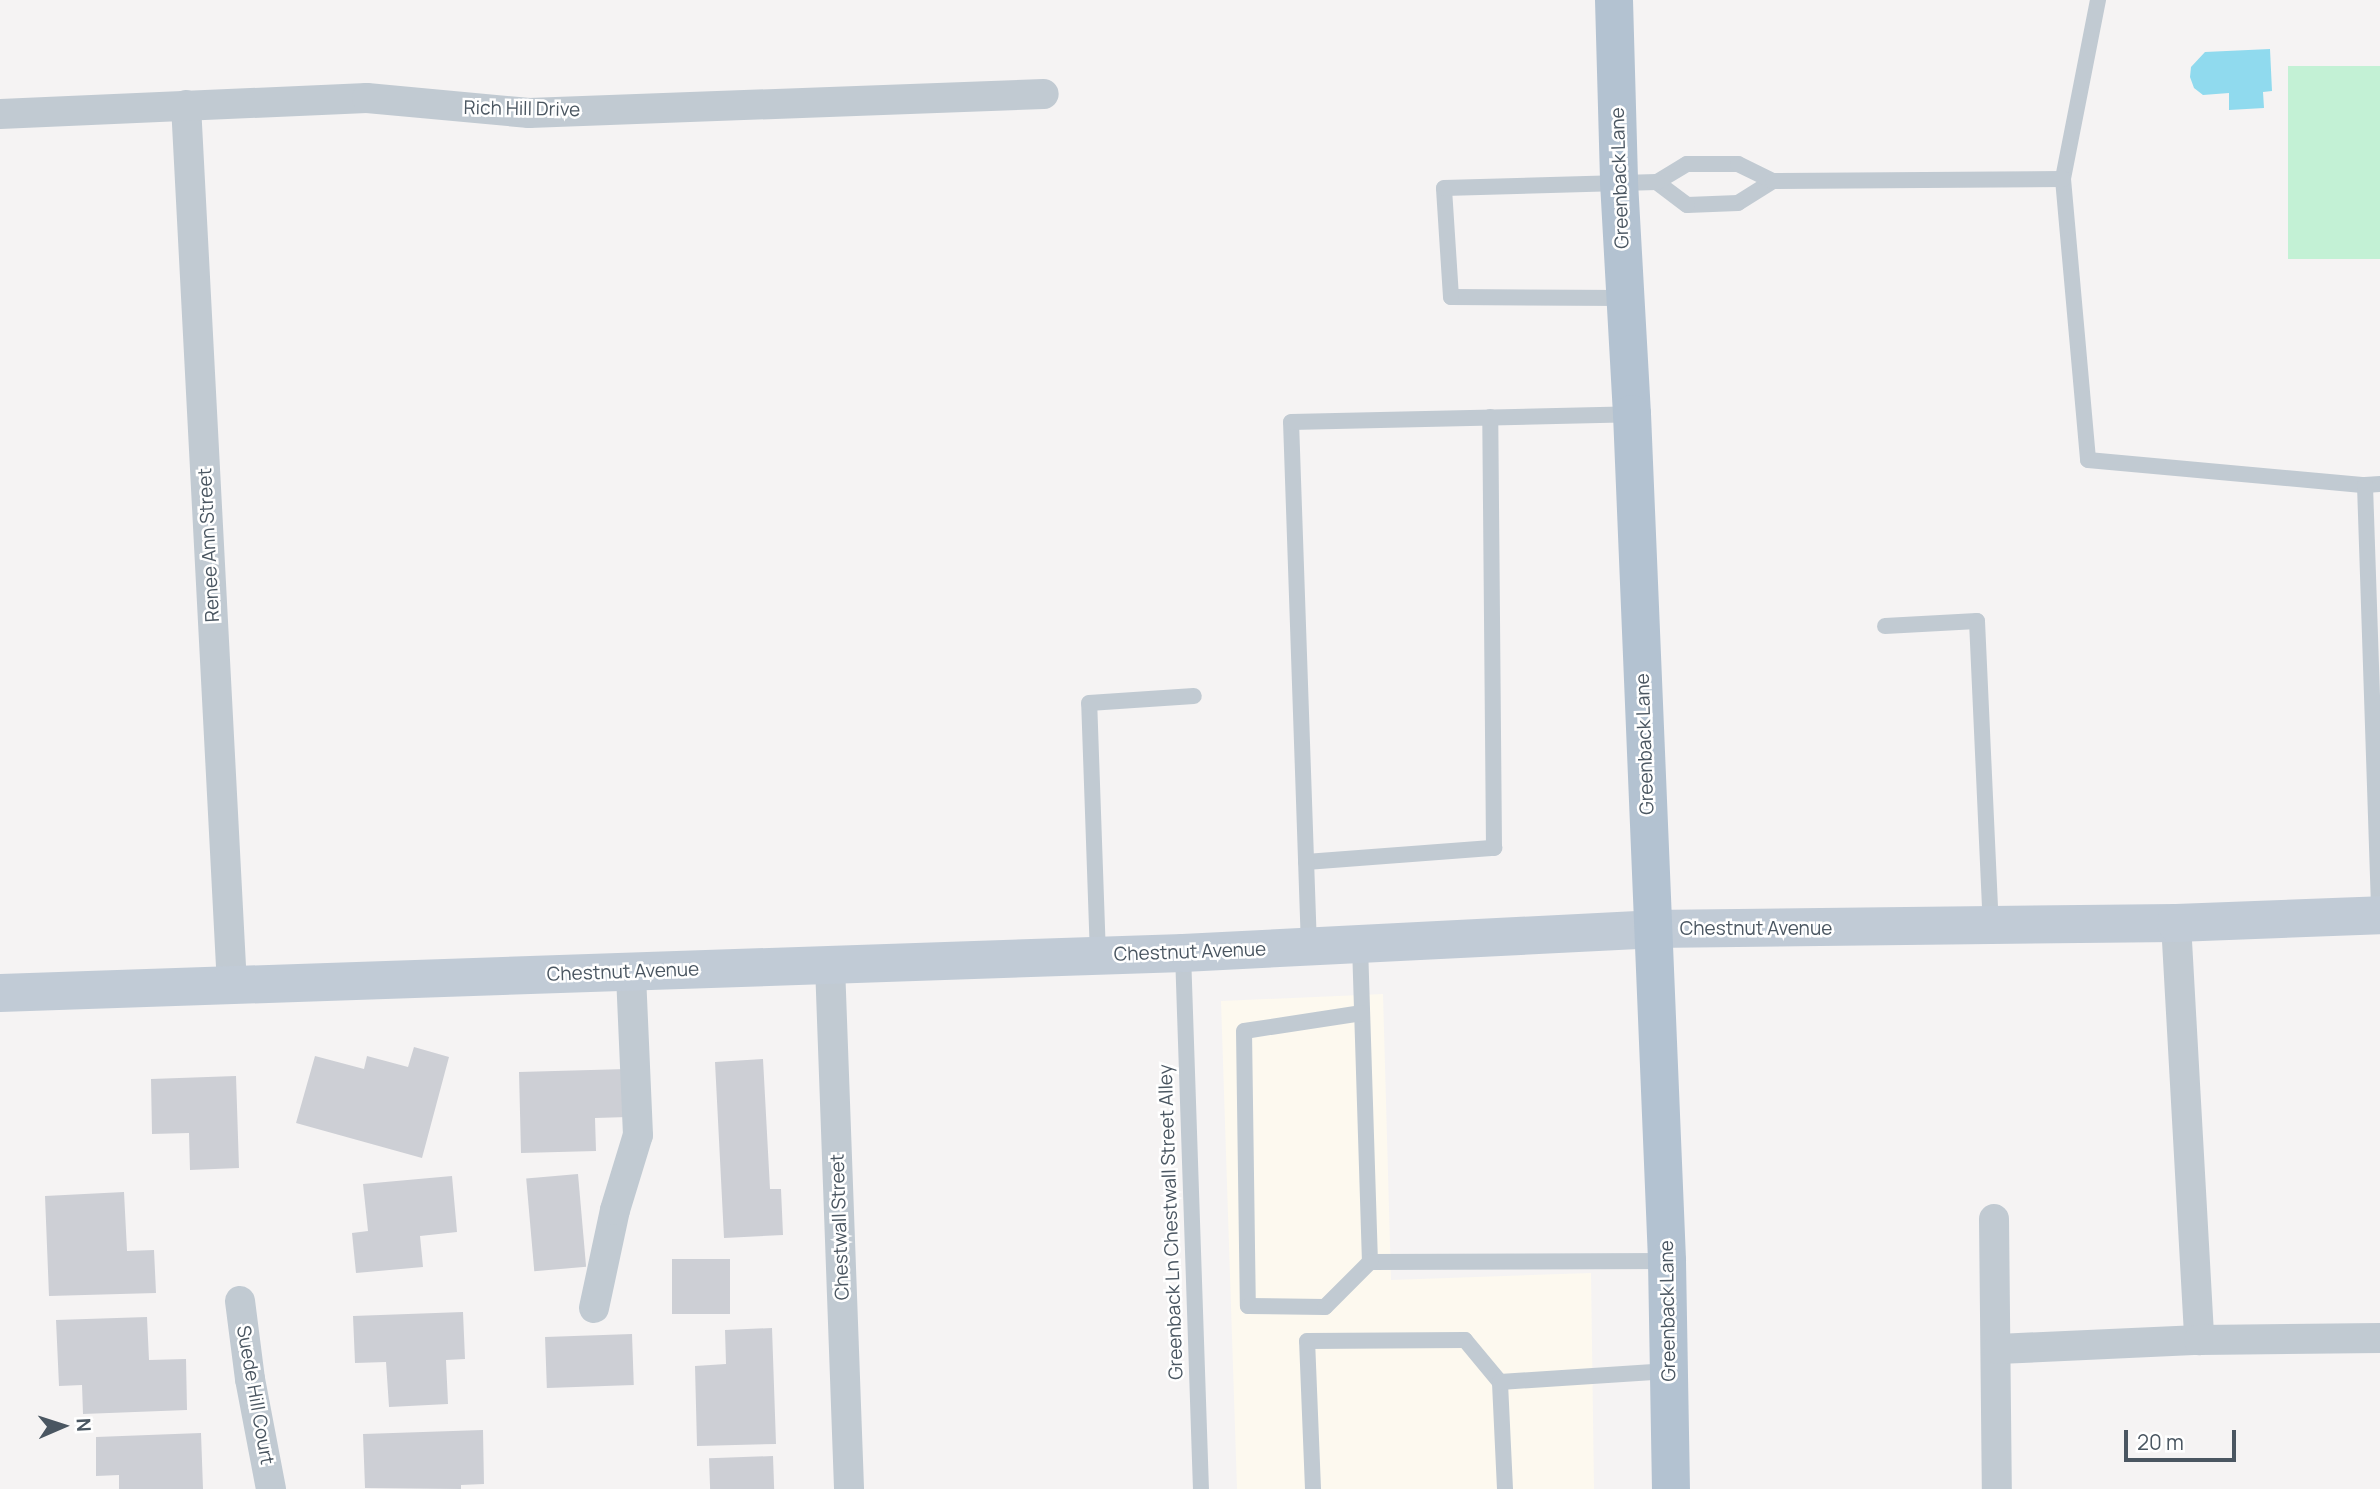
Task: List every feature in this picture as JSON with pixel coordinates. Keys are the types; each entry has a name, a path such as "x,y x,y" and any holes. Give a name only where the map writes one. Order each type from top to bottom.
{"main road":[{"name":"Greenback Lane","path":"1614,0 1619,181 1632,414 1667,1261 1671,1489"}],"street":[{"name":"Rich Hill Drive","path":"0,114 367,98 529,113 1044,94"},
{"name":"Renee Ann Street","path":"186,105 232,985"},
{"name":"Chestnut Avenue","path":"0,993 1183,953 1652,929 2176,923 2379,915"},
{"path":"2176,923 2199,1340"},
{"name":"Chestwall Street","path":"830,965 849,1489"},
{"path":"594,1308 615,1210 638,1135 631,972"},
{"path":"1994,1220 1998,1349 1997,1489"},
{"name":"Suede Hill Court","path":"240,1301 250,1379 271,1489"},
{"path":"1998,1349 2199,1340 2380,1338"}],"lane":[{"path":"2098,0 2063,179 2088,460 2372,484 2379,915"},
{"path":"1625,298 1451,297 1444,188 1657,182 1687,164 1738,164 1773,181 2063,179"},
{"path":"1657,182 1687,205 1738,203 1773,181"},
{"path":"1309,947 1291,422 1632,414"},
{"path":"1306,862 1494,848 1490,417"},
{"path":"1885,626 1977,621 1992,926"},
{"path":"1098,956 1089,703 1194,696"},
{"path":"1360,945 1370,1262"},
{"name":"Greenback Ln Chestwall Street Alley","path":"1183,953 1201,1489"},
{"path":"1362,1013 1244,1031 1248,1306 1325,1307 1370,1262 1667,1261"},
{"path":"1313,1489 1307,1341 1465,1339 1500,1382 1505,1489"},
{"path":"1500,1382 1669,1371"}],"shaded area":[{"path":"1383,994 1391,1280 1591,1273 1594,1489 1237,1489 1221,1001"}],"green space":[{"path":"2288,66 2380,66 2380,259 2288,259"}],"water":[{"path":"2270,49 2272,91 2263,92 2264,108 2229,110 2229,93 2203,95 2194,88 2190,77 2191,67 2205,52"}],"building":[{"path":"414,1047 449,1057 422,1158 296,1123 315,1056 364,1069 367,1056 408,1067"},
{"path":"763,1059 770,1189 781,1189 783,1235 724,1238 715,1062"},
{"path":"627,1069 628,1117 595,1118 596,1151 521,1153 519,1072"},
{"path":"236,1076 239,1168 190,1170 189,1133 152,1134 151,1079"},
{"path":"578,1174 586,1267 534,1271 526,1179"},
{"path":"452,1176 457,1232 420,1236 423,1267 356,1273 352,1233 368,1231 363,1184"},
{"path":"124,1192 127,1251 154,1250 156,1293 49,1296 45,1196"},
{"path":"672,1259 730,1259 730,1314 672,1314"},
{"path":"463,1312 465,1359 446,1360 448,1404 389,1407 386,1362 355,1363 353,1316"},
{"path":"147,1317 149,1360 186,1359 187,1410 83,1414 82,1385 59,1386 56,1320"},
{"path":"772,1328 776,1444 697,1446 695,1366 726,1364 725,1330"},
{"path":"632,1334 634,1385 547,1388 545,1337"},
{"path":"483,1430 484,1484 461,1485 461,1489 365,1488 363,1434"},
{"path":"201,1433 203,1489 119,1489 119,1475 96,1476 96,1437"},
{"path":"773,1456 774,1489 710,1489 709,1458"}]}
